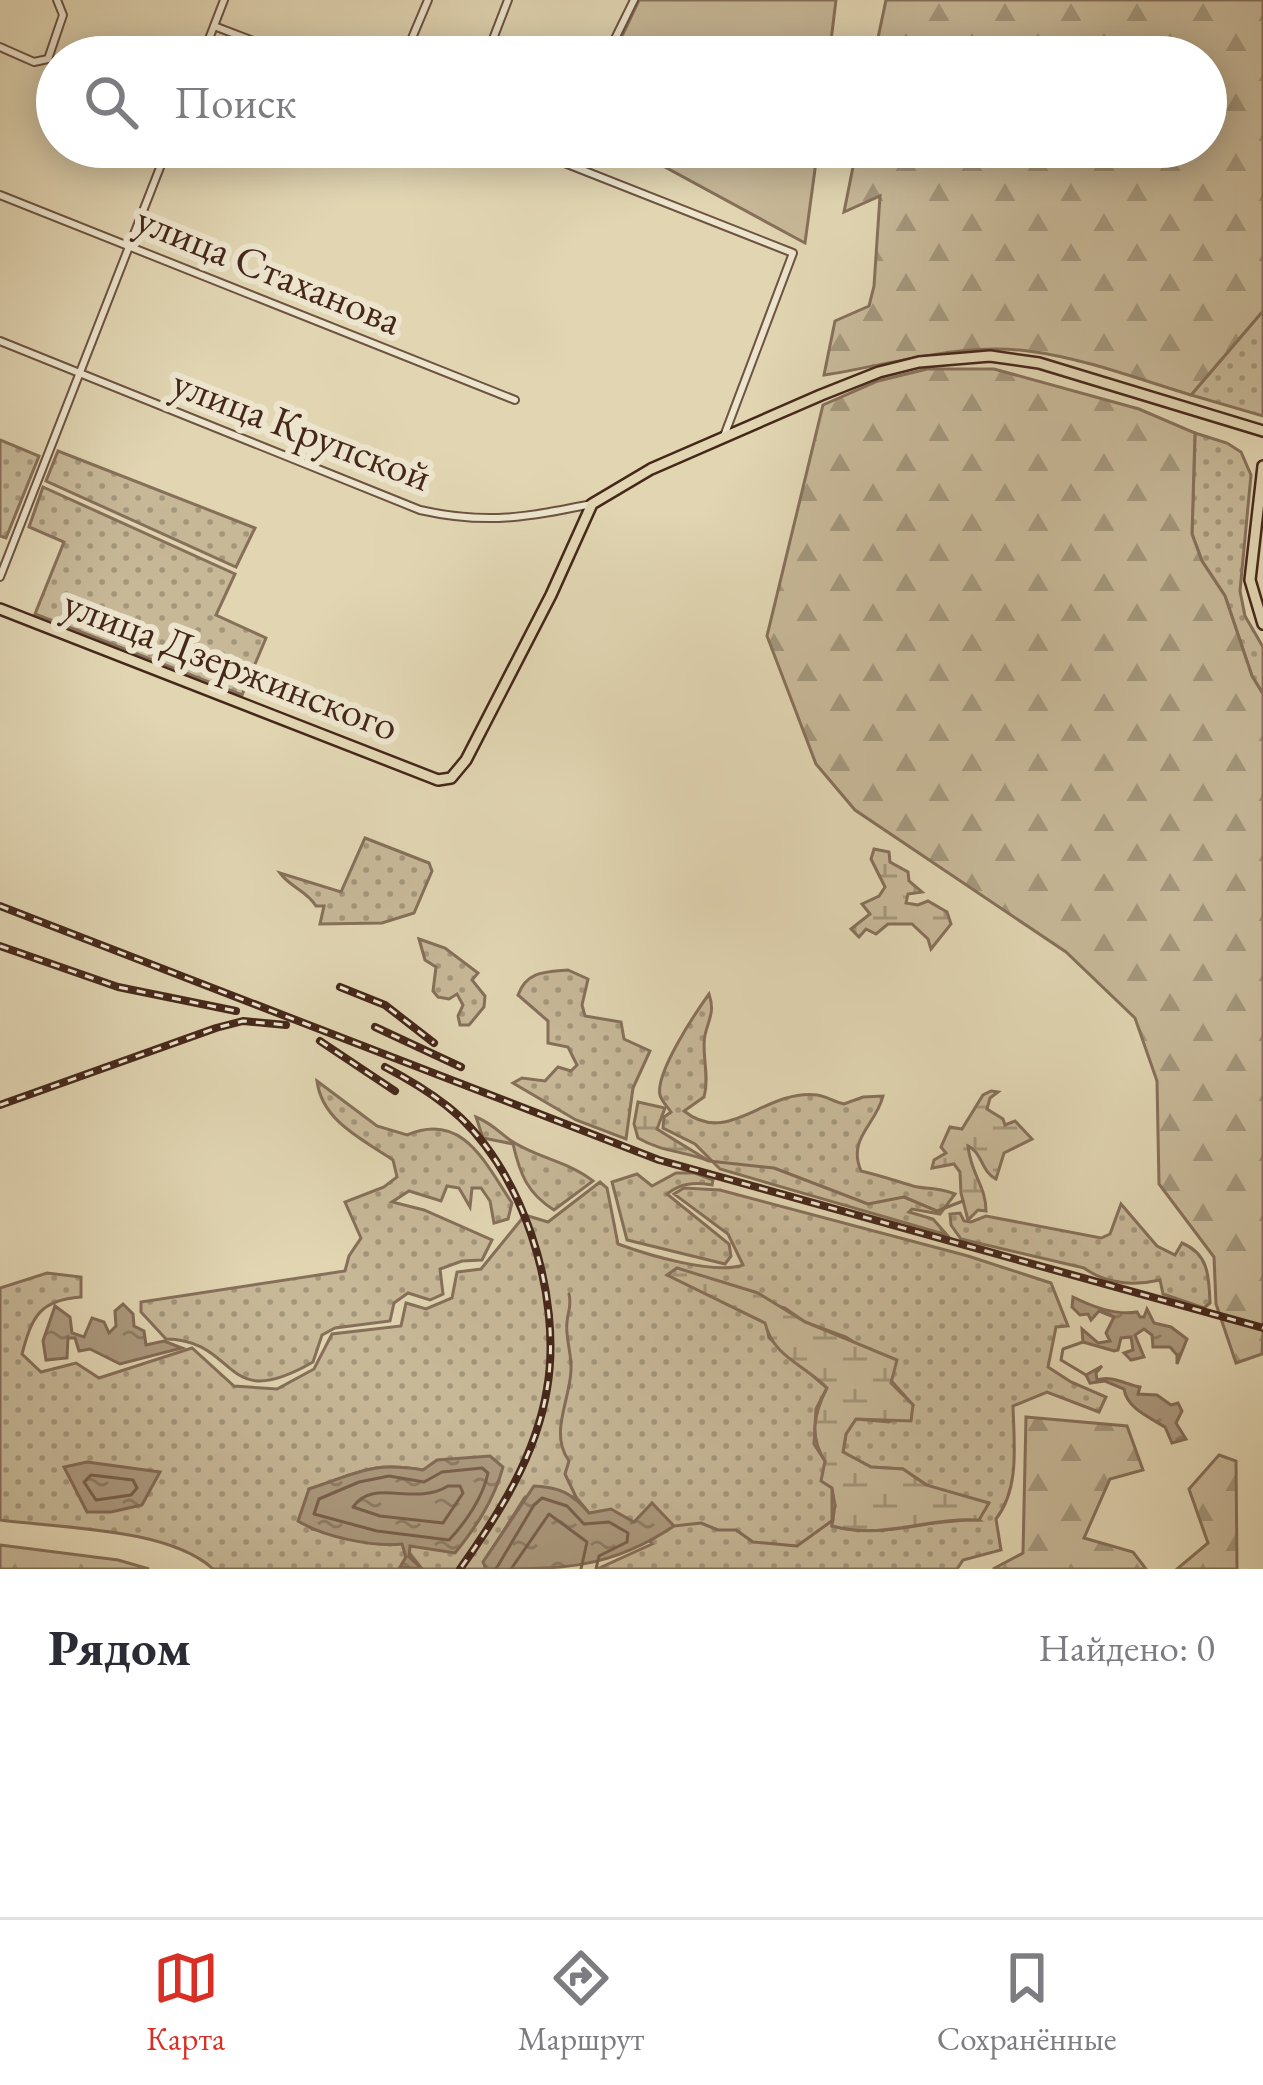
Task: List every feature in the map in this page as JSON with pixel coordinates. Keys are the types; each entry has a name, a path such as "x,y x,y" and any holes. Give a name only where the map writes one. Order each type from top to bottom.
{"main road":[{"path":"592,504 652,469 724,436 879,372 919,362 990,356 1039,363 1263,431"},
{"path":"1263,466 1250,565 1252,597 1263,625"},
{"name":"улица Дзержинского","path":"0,609 438,781 451,778 466,760 592,504"}],"street":[{"path":"56,36 63,15 57,0"},
{"path":"210,36 224,0"},
{"path":"413,36 428,0"},
{"path":"494,36 508,0"},
{"path":"616,36 634,0"},
{"path":"214,26 240,36"},
{"path":"0,47 36,62"},
{"path":"0,577 159,168"},
{"path":"578,168 794,253 724,436"},
{"name":"улица Стаханова","path":"0,195 515,400"},
{"name":"улица Крупской","path":"0,341 420,510 465,520 493,520 592,504"}],"green space":[{"path":"639,0 836,0 832,36 622,36"},
{"path":"886,0 1263,0 1263,311 1191,395 1069,359 1002,349 951,352 824,375 835,321 869,306 874,286 880,196 844,212 853,168 1227,168 1227,36 878,36"},
{"path":"667,168 815,168 805,243"},
{"path":"1263,311 1263,416 1191,395"},
{"path":"927,369 994,369 1139,409 1195,433 1192,534 1202,561 1225,596 1252,676 1263,694 1263,1332 1262,1354 1236,1363 1216,1304 1214,1257 1159,1184 1157,1081 1135,1018 1066,952 855,810 816,764 767,636 823,405 878,381"},
{"path":"1195,433 1241,452 1251,475 1240,591 1245,616 1263,647 1263,694 1252,676 1225,596 1202,561 1192,534"},
{"path":"0,440 39,456 6,538 0,536"},
{"path":"58,451 255,528 236,567 46,481"},
{"path":"43,487 235,574 216,615 266,638 242,695 35,614 64,542 29,527"},
{"path":"365,838 429,863 432,871 414,913 382,923 320,924 324,906 316,906 280,873 341,892"},
{"path":"874,849 889,852 890,862 908,872 909,881 922,892 908,894 906,903 928,901 947,912 951,924 931,949 928,939 912,924 888,924 876,934 866,929 859,937 851,929 870,914 862,904 879,896 885,887 871,859"},
{"path":"419,939 445,948 478,973 472,980 485,996 484,1007 469,1025 460,1025 463,1005 457,994 449,999 433,991 436,967 425,960"},
{"path":"568,970 588,979 582,1005 585,1016 621,1022 624,1039 650,1051 633,1088 626,1139 576,1120 513,1083 522,1078 545,1081 558,1067 571,1071 577,1065 568,1047 548,1043 548,1021 518,995 532,977"},
{"path":"709,994 704,1097 684,1111 716,1123 798,1095 844,1104 883,1096 860,1140 861,1171 955,1194 940,1214 909,1212 933,1219 947,1235 720,1169 695,1144 663,1128 664,1117 671,1112 660,1095 664,1072"},
{"path":"317,1081 377,1126 407,1135 426,1129 458,1135 482,1158 512,1203 508,1219 494,1223 490,1201 481,1188 472,1188 470,1207 459,1188 447,1186 441,1201 409,1191 392,1202 424,1210 492,1240 482,1260 440,1269 443,1294 430,1300 408,1293 394,1303 390,1321 335,1328 322,1335 313,1362 283,1376 262,1381 246,1378 207,1350 166,1339 141,1312 141,1302 345,1271 361,1238 345,1202 397,1177 393,1160 335,1118"},
{"path":"998,1092 987,1109 1005,1125 1015,1121 1032,1139 1004,1153 996,1179 968,1146 986,1211 978,1210 968,1220 960,1172 954,1164 932,1168 934,1160 946,1153 941,1147 950,1127 962,1129 983,1095"},
{"path":"638,1102 665,1108 657,1129 709,1161 638,1138 634,1124"},
{"path":"476,1117 520,1146 593,1181 554,1210 526,1182 513,1144 483,1138"},
{"path":"676,1173 713,1180 712,1185 688,1184 667,1194 729,1244 731,1256 725,1264 627,1240 612,1182 637,1174 652,1186"},
{"path":"600,1182 607,1188 618,1244 699,1266 743,1265 728,1234 674,1194 684,1188 720,1190 968,1256 1051,1283 1068,1326 1056,1327 1048,1367 1106,1397 1099,1412 1047,1392 1013,1406 1012,1480 996,1519 1001,1550 963,1560 957,1569 597,1569 652,1544 634,1523 589,1513 576,1497 525,1497 484,1562 486,1569 422,1569 408,1551 423,1470 389,1467 364,1470 309,1489 312,1529 390,1545 403,1543 402,1569 213,1569 194,1555 142,1538 0,1520 0,1288 47,1273 81,1277 81,1297 47,1306 30,1329 22,1354 41,1372 76,1363 99,1378 192,1348 234,1386 277,1389 314,1369 332,1334 401,1326 406,1303 426,1309 452,1298 457,1272 481,1269 525,1215 548,1222","holes":["668,1275 785,1308 860,1346 913,1405 889,1422 856,1419 846,1434 843,1452 871,1467 903,1469 979,1520 871,1531 832,1526 832,1488 825,1461 814,1444 816,1409 827,1388 769,1338 766,1323"]},
{"path":"1121,1204 1157,1246 1175,1255 1182,1243 1198,1253 1208,1275 1210,1303 1204,1308 1163,1294 1160,1280 1111,1280 1084,1268 961,1239 950,1214 960,1213 964,1221 986,1216 1101,1238 1110,1234"},
{"path":"677,1268 758,1293 805,1322 897,1360 891,1383 913,1405 911,1421 856,1419 846,1434 843,1452 871,1467 903,1469 926,1485 989,1503 979,1520 871,1531 832,1526 832,1488 821,1481 825,1461 815,1434 827,1388 775,1345 765,1323 667,1275"},
{"path":"1026,1417 1127,1426 1143,1470 1110,1479 1084,1538 1133,1552 1146,1569 993,1569 1023,1553"},
{"path":"1219,1455 1236,1461 1237,1569 1177,1569 1208,1543 1189,1489"},
{"path":"0,1545 118,1560 149,1569 0,1569"}],"water":[{"path":"1073,1297 1112,1311 1137,1312 1140,1317 1147,1309 1154,1323 1171,1327 1187,1339 1177,1364 1170,1347 1153,1347 1152,1335 1144,1329 1135,1335 1144,1357 1131,1360 1124,1353 1133,1350 1131,1337 1121,1338 1114,1351 1083,1342 1082,1329 1098,1343 1110,1341 1106,1333 1114,1317 1099,1311 1091,1320 1088,1314 1080,1315 1072,1307"},
{"path":"123,1304 133,1314 134,1326 144,1331 146,1345 164,1341 182,1348 120,1364 90,1349 79,1351 75,1338 68,1338 67,1358 46,1360 43,1341 55,1306 70,1317 72,1333 84,1337 92,1318 104,1322 109,1333 116,1326 115,1311"},
{"path":"1102,1366 1097,1380 1118,1380 1140,1387 1138,1394 1178,1403 1182,1411 1176,1423 1186,1439 1172,1443 1165,1427 1135,1407 1124,1389 1105,1381 1090,1383 1086,1375"},
{"path":"490,1456 503,1467 484,1513 455,1553 410,1546 409,1557 422,1569 400,1567 406,1557 402,1544 348,1540 298,1521 309,1489 352,1474 389,1467 423,1470 437,1460"},
{"path":"87,1462 160,1472 142,1505 87,1512 64,1467"},
{"path":"534,1486 564,1492 589,1513 611,1509 634,1522 652,1503 674,1526 607,1559 486,1569 483,1562"}],"waterway":[{"path":"1263,508 1263,526"},
{"path":"709,1161 774,1168 868,1204 904,1197 937,1211 963,1201"},
{"path":"569,1294 571,1370 561,1439 569,1461 565,1474 576,1497"},
{"path":"1083,1342 1063,1349 1061,1360 1086,1375"},
{"path":"674,1526 701,1523 736,1530 753,1542 797,1546 833,1520"}],"railway":[{"path":"0,906 659,1160 1263,1328"},
{"path":"0,946 118,987 236,1011"},
{"path":"340,987 385,1005 434,1043"},
{"path":"0,1105 216,1028 243,1021 286,1025"},
{"path":"375,1027 461,1067"},
{"path":"320,1041 395,1091"},
{"path":"385,1067 447,1106 497,1162 532,1235 549,1314 547,1389 534,1438 502,1506 460,1569"}]}
